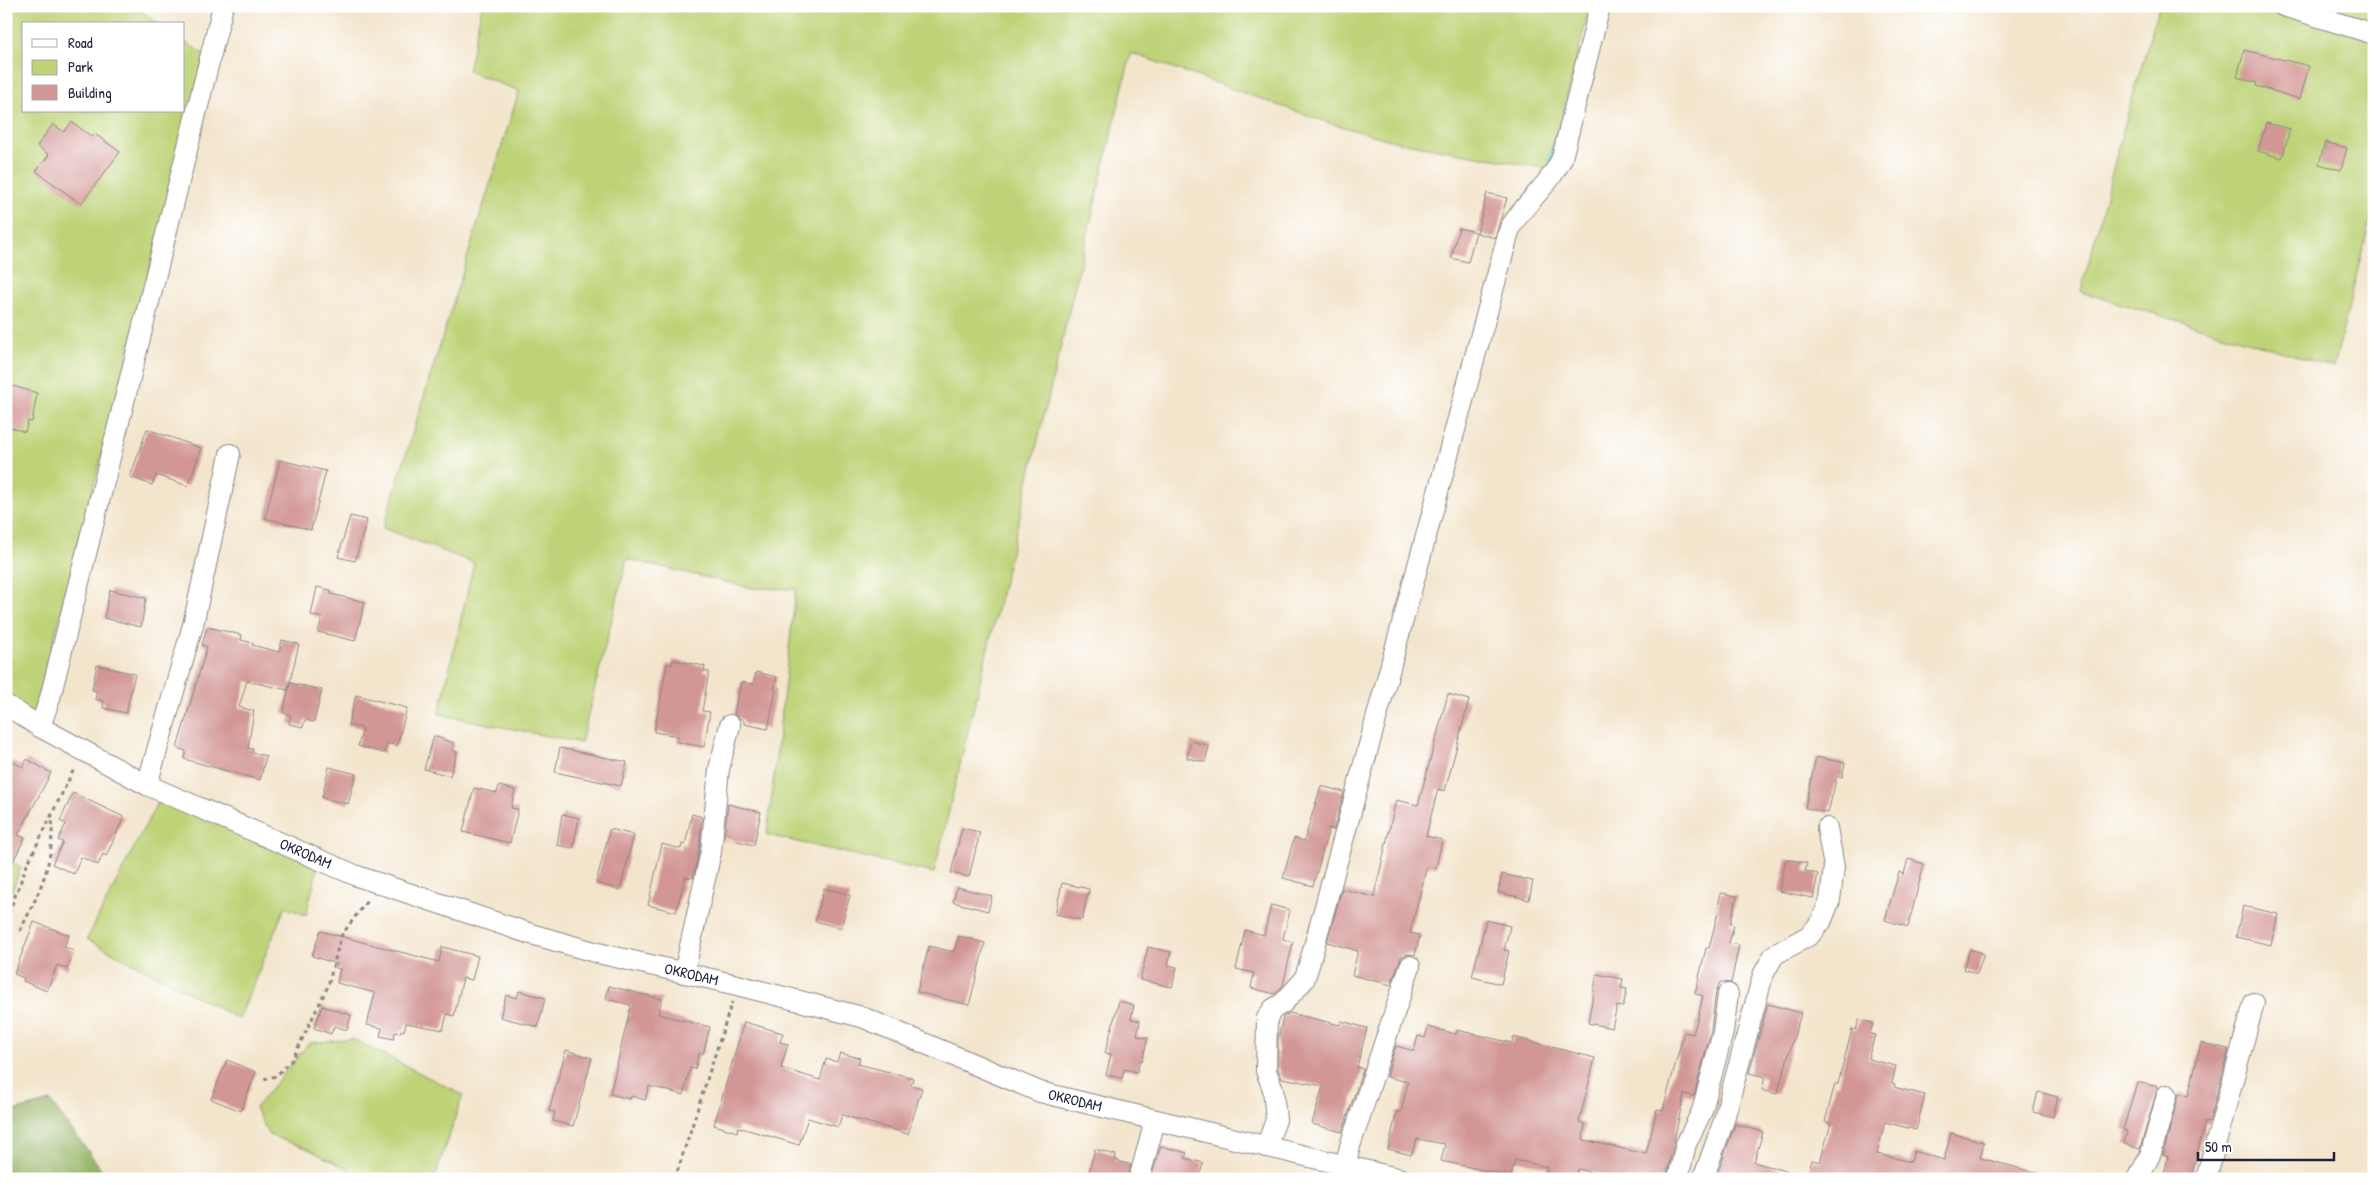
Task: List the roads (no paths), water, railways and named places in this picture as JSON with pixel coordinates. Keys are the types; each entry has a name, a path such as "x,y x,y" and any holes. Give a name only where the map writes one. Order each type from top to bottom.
{"street":[{"path":"40,727 50,698 223,6"},
{"path":"1266,1147 1276,1120 1273,1089 1266,1071 1267,1018 1272,1009 1283,1003 1304,980 1309,965 1510,228 1517,216 1556,171 1562,158 1600,6"},
{"path":"2283,6 2374,34"},
{"path":"147,785 193,625 230,454"},
{"name":"OKRODAM","path":"6,705 40,727 147,785 308,856 380,884 539,936 598,953 862,1016 1040,1092 1402,1179"},
{"path":"684,973 710,852 719,769 730,725"},
{"path":"1703,1179 1723,1123 1763,975 1774,955 1810,935 1821,922 1830,900 1834,867 1826,828"},
{"path":"1345,1166 1350,1143 1410,966"},
{"path":"1678,1179 1686,1144 1704,1102 1723,1032 1728,994"},
{"path":"2206,1179 2254,1003"},
{"path":"2138,1179 2151,1153 2167,1095"},
{"path":"1139,1179 1155,1121"}],"waterway":[{"path":"1551,160 1557,135"}]}
